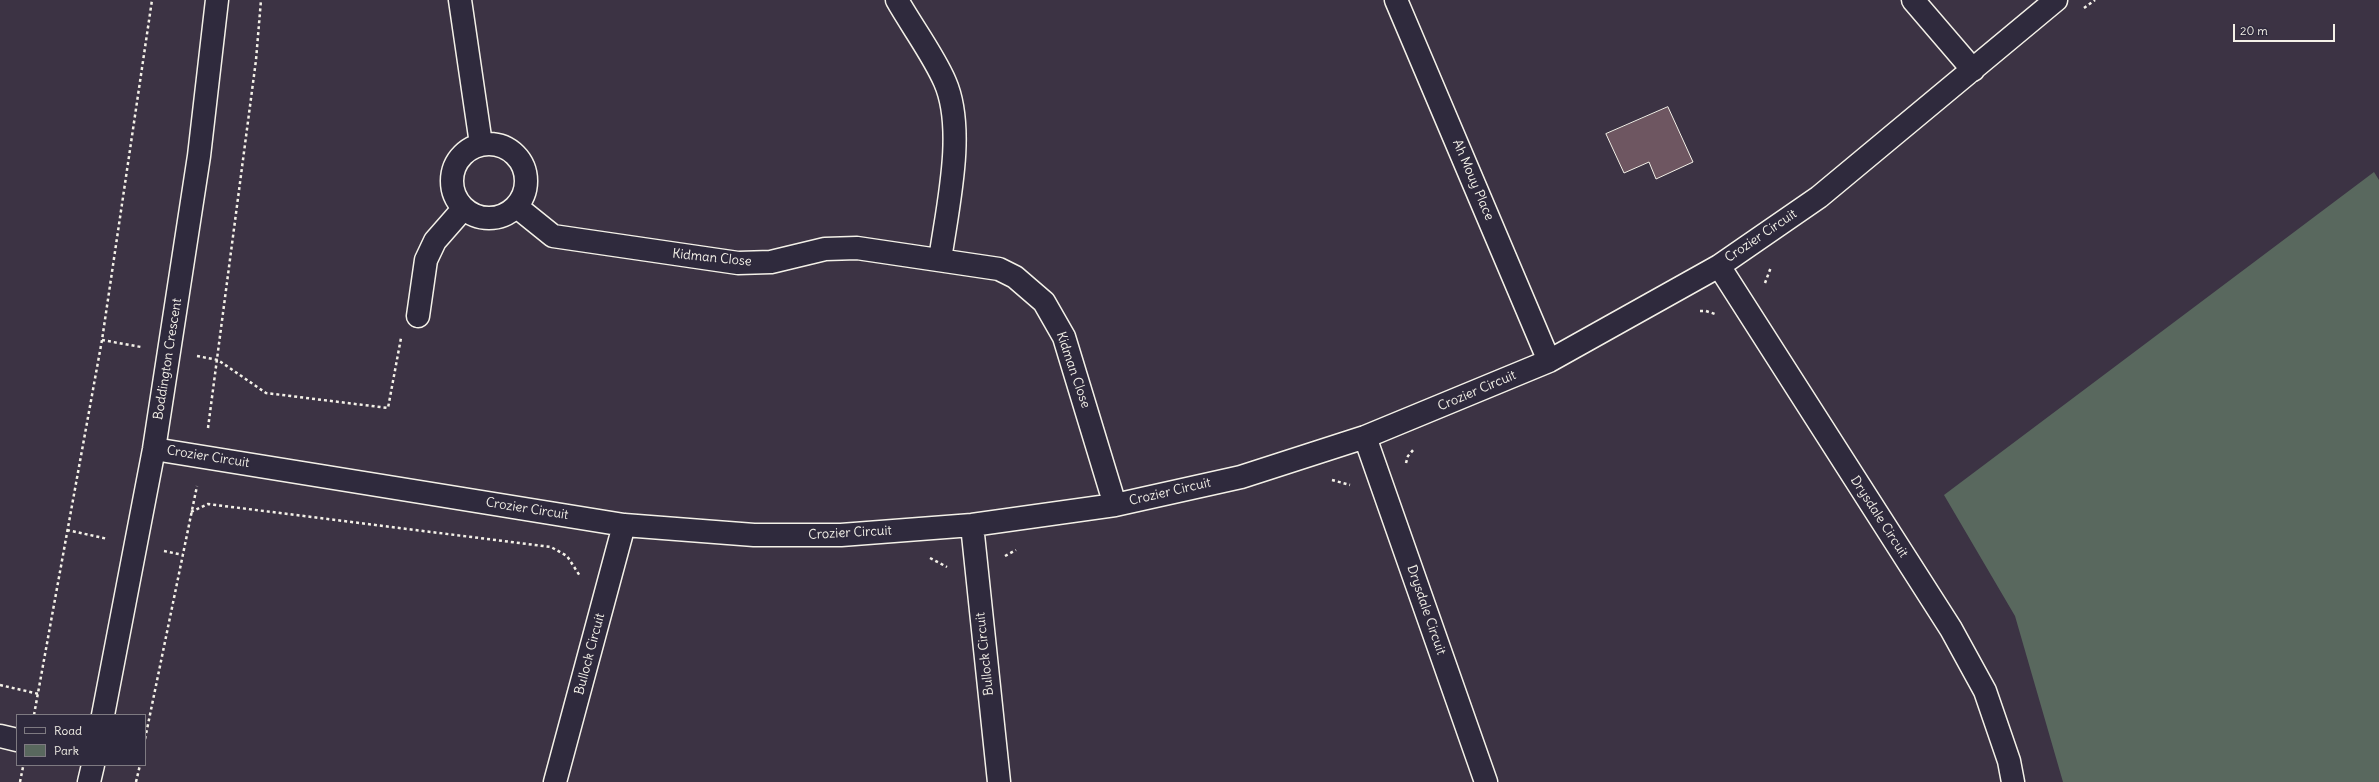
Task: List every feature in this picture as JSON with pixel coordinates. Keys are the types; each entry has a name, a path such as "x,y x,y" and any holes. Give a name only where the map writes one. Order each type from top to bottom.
{"street":[{"name":"Boddington Crescent","path":"103,714 154,449 199,156 217,0"},
{"path":"460,0 482,144"},
{"path":"897,0 945,81 953,107 954,160 940,260"},
{"name":"Ah Mouy Place","path":"1396,0 1549,361"},
{"path":"1913,0 1973,70"},
{"name":"Crozier Circuit","path":"154,449 624,525 754,536 841,535 972,525 1115,505 1241,477 1365,437 1549,361 1718,266 1819,197 2056,0"},
{"path":"482,144 500,145 517,155 526,171 526,190 517,207 500,217 480,218 463,209 452,191 452,171 463,153 482,144"},
{"name":"Kidman Close","path":"517,207 552,236 738,263 770,262 831,248 857,248 998,270 1015,277 1044,302 1064,337 1115,505"},
{"path":"418,316 426,260 435,241 463,209"},
{"name":"Drysdale Circuit","path":"1718,266 1951,629 1985,691 2009,761 2013,782"},
{"name":"Drysdale Circuit","path":"1365,437 1486,782"},
{"name":"Bullock Circuit","path":"555,782 624,525"},
{"name":"Bullock Circuit","path":"972,525 999,782"},
{"path":"0,736 16,740"},
{"path":"89,782 93,766"}],"path":[{"path":"34,714 102,340 152,0"},
{"path":"146,734 203,456 218,360 256,60 261,0"},
{"path":"218,360 266,393 388,408 402,333"},
{"path":"0,685 38,694"},
{"path":"20,782 24,766"},
{"path":"136,782 140,766"}],"green space":[{"path":"2374,172 2379,180 2379,782 2063,782 2015,616 1944,495"}],"building":[{"path":"1668,107 1693,162 1656,179 1649,162 1624,173 1606,134"}]}
